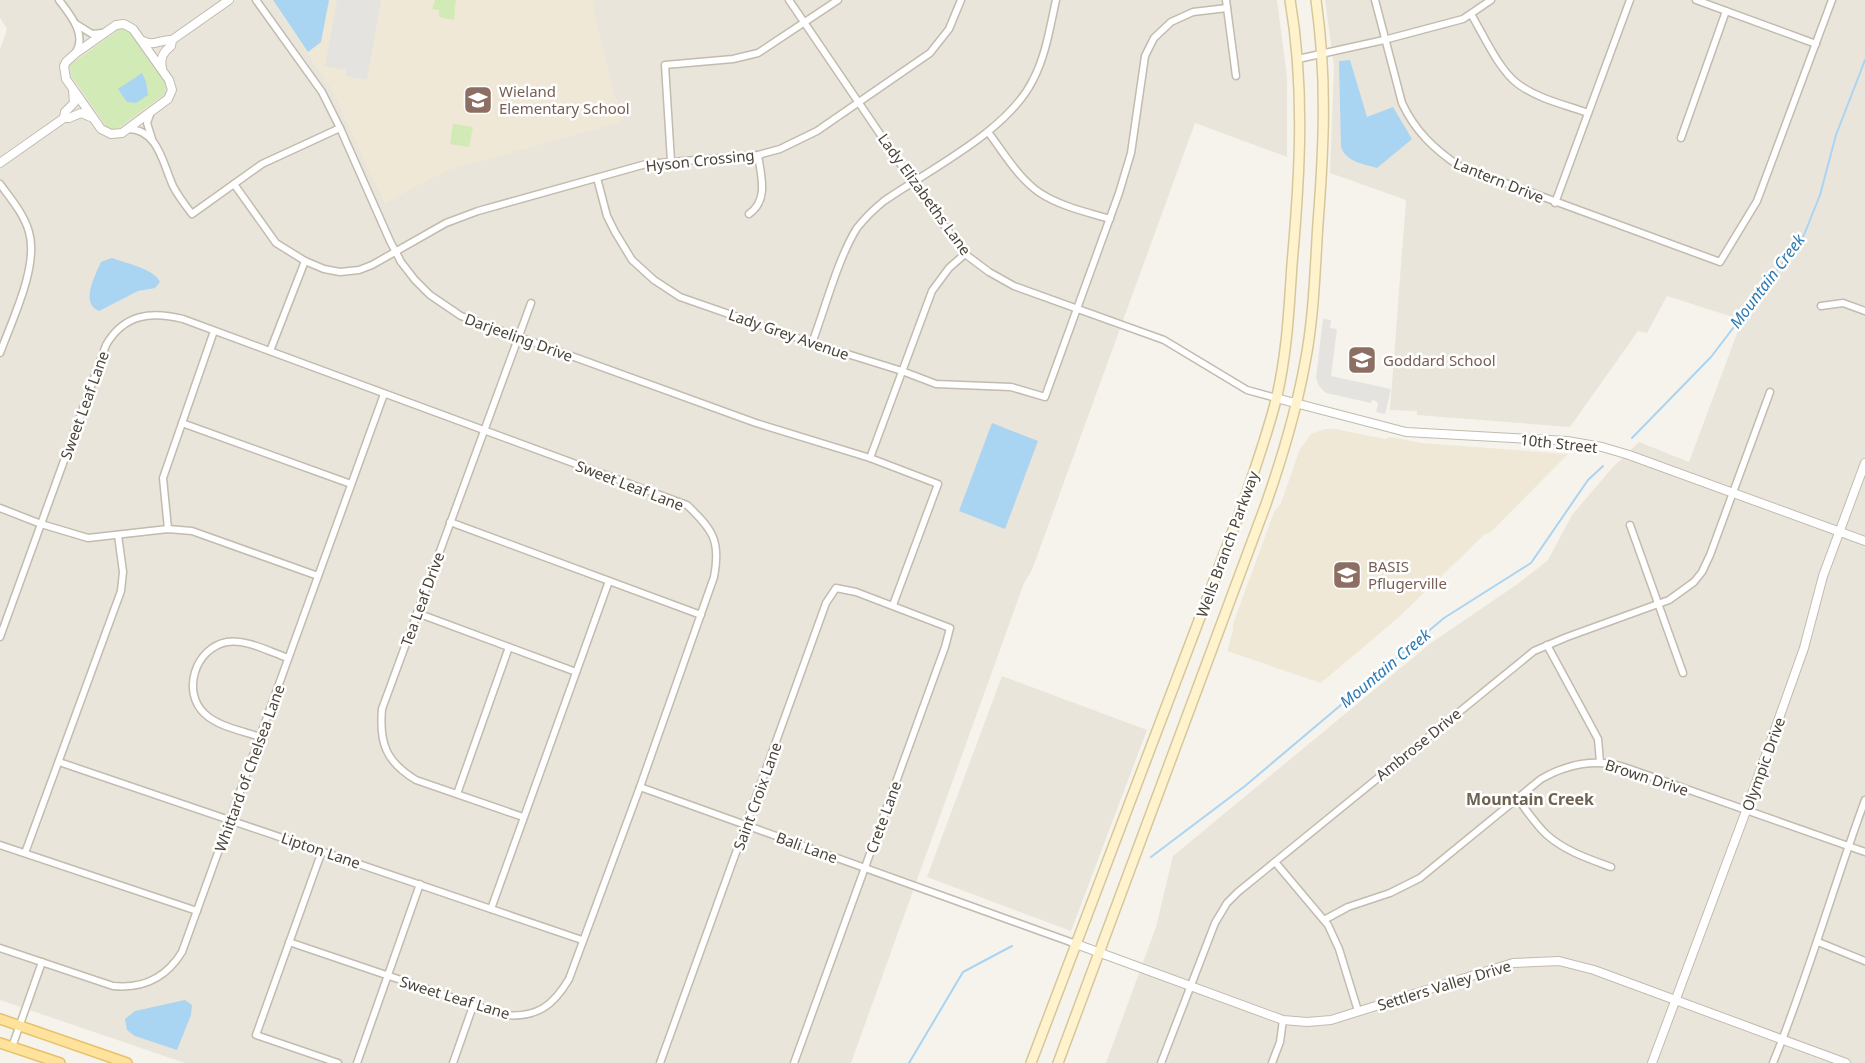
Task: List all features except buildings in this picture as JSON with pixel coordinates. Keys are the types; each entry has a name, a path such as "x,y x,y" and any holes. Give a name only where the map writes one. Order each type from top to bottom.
{"main road":[{"name":"Wells Branch Parkway","path":"1031,1063 1243,504 1261,453 1276,398 1287,337 1301,149 1298,59 1290,0"},
{"name":"Wells Branch Parkway","path":"1058,1063 1262,515 1285,449 1297,404 1310,326 1322,170 1325,96 1316,0"},
{"path":"0,1019 127,1063"},
{"path":"0,1043 60,1063"}],"street":[{"path":"59,0 76,24 80,41 75,53"},
{"path":"141,40 155,44 172,40 229,0"},
{"name":"Darjeeling Drive","path":"256,0 322,93 340,128 395,253 415,280 442,304 461,316 518,337 756,423 870,458 938,484 893,605"},
{"name":"Lady Elizabeths Lane","path":"789,0 912,181 965,254 989,272 1014,286 1164,340 1247,390 1276,398"},
{"path":"671,161 665,64 746,57 769,47 838,0"},
{"name":"Hyson Crossing","path":"234,184 276,243 305,261 324,269 340,272 359,270 395,253 446,223 478,211 646,164 758,155 799,141 935,48 949,29 961,0"},
{"path":"812,343 848,246 858,228 869,213 884,201 988,132 1013,109 1032,81 1046,49 1056,0"},
{"path":"1226,0 1236,76"},
{"name":"Lantern Drive","path":"1375,0 1402,103 1409,118 1427,141 1459,166 1720,262 1757,201 1816,44"},
{"path":"1298,59 1463,19 1491,0"},
{"path":"1555,203 1630,0"},
{"path":"1696,0 1816,44 1832,0"},
{"path":"1076,310 1110,219 1131,153 1145,56 1154,38 1171,22 1193,12 1227,8"},
{"path":"1681,138 1726,11"},
{"path":"1471,14 1500,63 1518,84 1532,92 1588,113"},
{"path":"76,24 92,34 107,32"},
{"path":"124,24 133,29 141,40 169,80 172,90 168,99 128,129 117,134 106,132 66,79 64,66 75,53 116,25 124,24"},
{"path":"163,71 162,57 171,46 172,40"},
{"path":"64,118 65,112 74,103 73,89"},
{"path":"151,112 147,123 152,139 162,155 177,194 192,214 275,157 340,128"},
{"path":"0,163 64,118 81,113 94,119"},
{"path":"128,129 139,130 152,139"},
{"path":"988,132 1020,175 1039,192 1061,203 1110,219"},
{"path":"749,214 758,208 762,195 758,155"},
{"name":"Lady Grey Avenue","path":"597,178 607,216 632,260 654,280 680,297 936,384 1011,387 1045,397 1076,310"},
{"path":"0,184 25,220 32,249 29,272 0,353"},
{"path":"870,458 932,291 949,268 965,254"},
{"path":"270,351 305,261"},
{"name":"Tea Leaf Drive","path":"523,817 416,780 401,770 389,756 382,740 380,724 382,709 531,303"},
{"path":"1821,306 1843,303 1865,311"},
{"name":"Sweet Leaf Lane","path":"0,637 100,360 111,336 136,318 156,314 183,319 687,506 705,522 715,541 718,557 714,577 569,979 558,996 542,1009 514,1016 504,1015 290,942"},
{"path":"168,529 164,478 214,331"},
{"name":"Ambrose Drive","path":"1161,1063 1222,910 1238,892 1521,661 1547,645 1659,605 1686,589 1702,572 1734,493 1770,392"},
{"name":"Whittard of Chelsea Lane","path":"0,948 113,986 131,987 149,983 159,978 175,963 182,952 384,394"},
{"name":"10th Street","path":"1276,398 1406,432 1567,441 1595,446 1629,455 1865,541"},
{"path":"182,423 351,484"},
{"name":"Olympic Drive","path":"1652,1063 1804,648 1823,576 1865,463"},
{"path":"0,508 41,524 88,538 168,529 192,531 318,576"},
{"path":"450,522 701,615"},
{"path":"1630,525 1683,674"},
{"path":"25,853 121,591 123,572 118,535"},
{"path":"491,909 609,581"},
{"name":"Saint Croix Lane","path":"660,1063 826,603 836,588 856,591 893,605"},
{"name":"Crete Lane","path":"794,1063 950,628 893,605"},
{"path":"417,613 576,672"},
{"path":"260,737 218,722 205,714 194,693 194,673 206,652 226,642 247,644 288,658"},
{"path":"1547,645 1598,739 1600,762"},
{"path":"457,794 509,647"},
{"name":"Lipton Lane","path":"59,762 582,940"},
{"name":"Brown Drive","path":"1324,920 1348,907 1390,893 1420,879 1541,779 1569,766 1600,762 1624,766 1865,852"},
{"name":"Bali Lane","path":"640,787 1076,944"},
{"path":"1517,798 1546,834 1557,843 1586,858 1611,867"},
{"path":"1773,1063 1818,942 1865,800"},
{"path":"0,845 197,911"},
{"path":"322,850 256,1035 338,1063"},
{"path":"1275,862 1324,920 1339,949 1358,1011"},
{"path":"357,1063 420,884"},
{"path":"1818,942 1865,961"},
{"name":"Settlers Valley Drive","path":"1076,944 1283,1020 1307,1022 1331,1020 1513,963 1559,962 1594,970 1846,1063"},
{"path":"12,1047 42,962"},
{"path":"453,1063 473,1005"},
{"path":"1272,1063 1280,1042 1283,1020"}],"shaded area":[{"path":"0,0 1277,0 1287,77 1287,157 1195,123 1032,570 1024,583 851,1063 185,1063 0,1000 0,49 7,29 0,18"},
{"name":"Wieland Elementary School","path":"271,0 593,0 614,94 620,107 621,122 451,169 411,188 385,204 331,88"},
{"path":"337,0 381,0 367,80 346,76 346,70 325,66"},
{"path":"1325,0 1865,0 1865,1063 1106,1063 1156,927 1173,856 1431,643 1519,583 1548,560 1572,515 1612,468 1639,442 1689,462 1742,320 1667,296 1647,333 1638,331 1570,427 1417,415 1417,411 1390,410 1406,200 1330,173 1334,66"},
{"path":"1323,319 1331,320 1330,328 1337,329 1331,376 1391,389 1385,414 1376,412 1378,404 1376,401 1372,400 1371,403 1326,393 1319,386 1316,378"},
{"name":"BASIS Pflugerville","path":"1325,429 1422,443 1568,454 1491,532 1485,534 1399,617 1321,683 1227,651 1233,624 1300,449 1311,434"},
{"path":"1002,676 1147,730 1071,931 927,877"}],"green space":[{"path":"435,0 456,0 455,7 452,8 455,9 454,20 439,17 439,10 432,9"},
{"path":"120,29 131,33 166,84 165,94 115,130 107,127 71,75 70,65"},
{"path":"453,124 473,127 469,147 450,144"}],"water":[{"path":"273,0 329,0 321,42 308,52"},
{"path":"1350,60 1367,117 1393,107 1412,139 1377,168 1351,159 1341,147 1339,61"},
{"path":"142,73 148,95 136,103 127,102 118,89"},
{"path":"112,258 152,273 160,282 155,288 138,291 99,311 90,302 91,289 101,262"},
{"path":"992,423 1038,441 1005,529 959,511"},
{"path":"185,1000 192,1005 191,1015 177,1050 135,1036 127,1030 125,1019 135,1011"}],"waterway":[{"name":"Mountain Creek","path":"1632,438 1711,357 1804,235 1820,195 1836,135 1865,60"},
{"name":"Mountain Creek","path":"1151,857 1245,786 1444,618 1531,563 1588,480 1603,466"},
{"name":"Mountain Creek","path":"909,1063 963,972 1012,946"}],"place":[{"name":"Wieland Elementary School","path":"478,100"},
{"name":"Goddard School","path":"1362,360"},
{"name":"BASIS Pflugerville","path":"1347,575"}],"district":[{"name":"Mountain Creek","path":"1530,799"}]}
